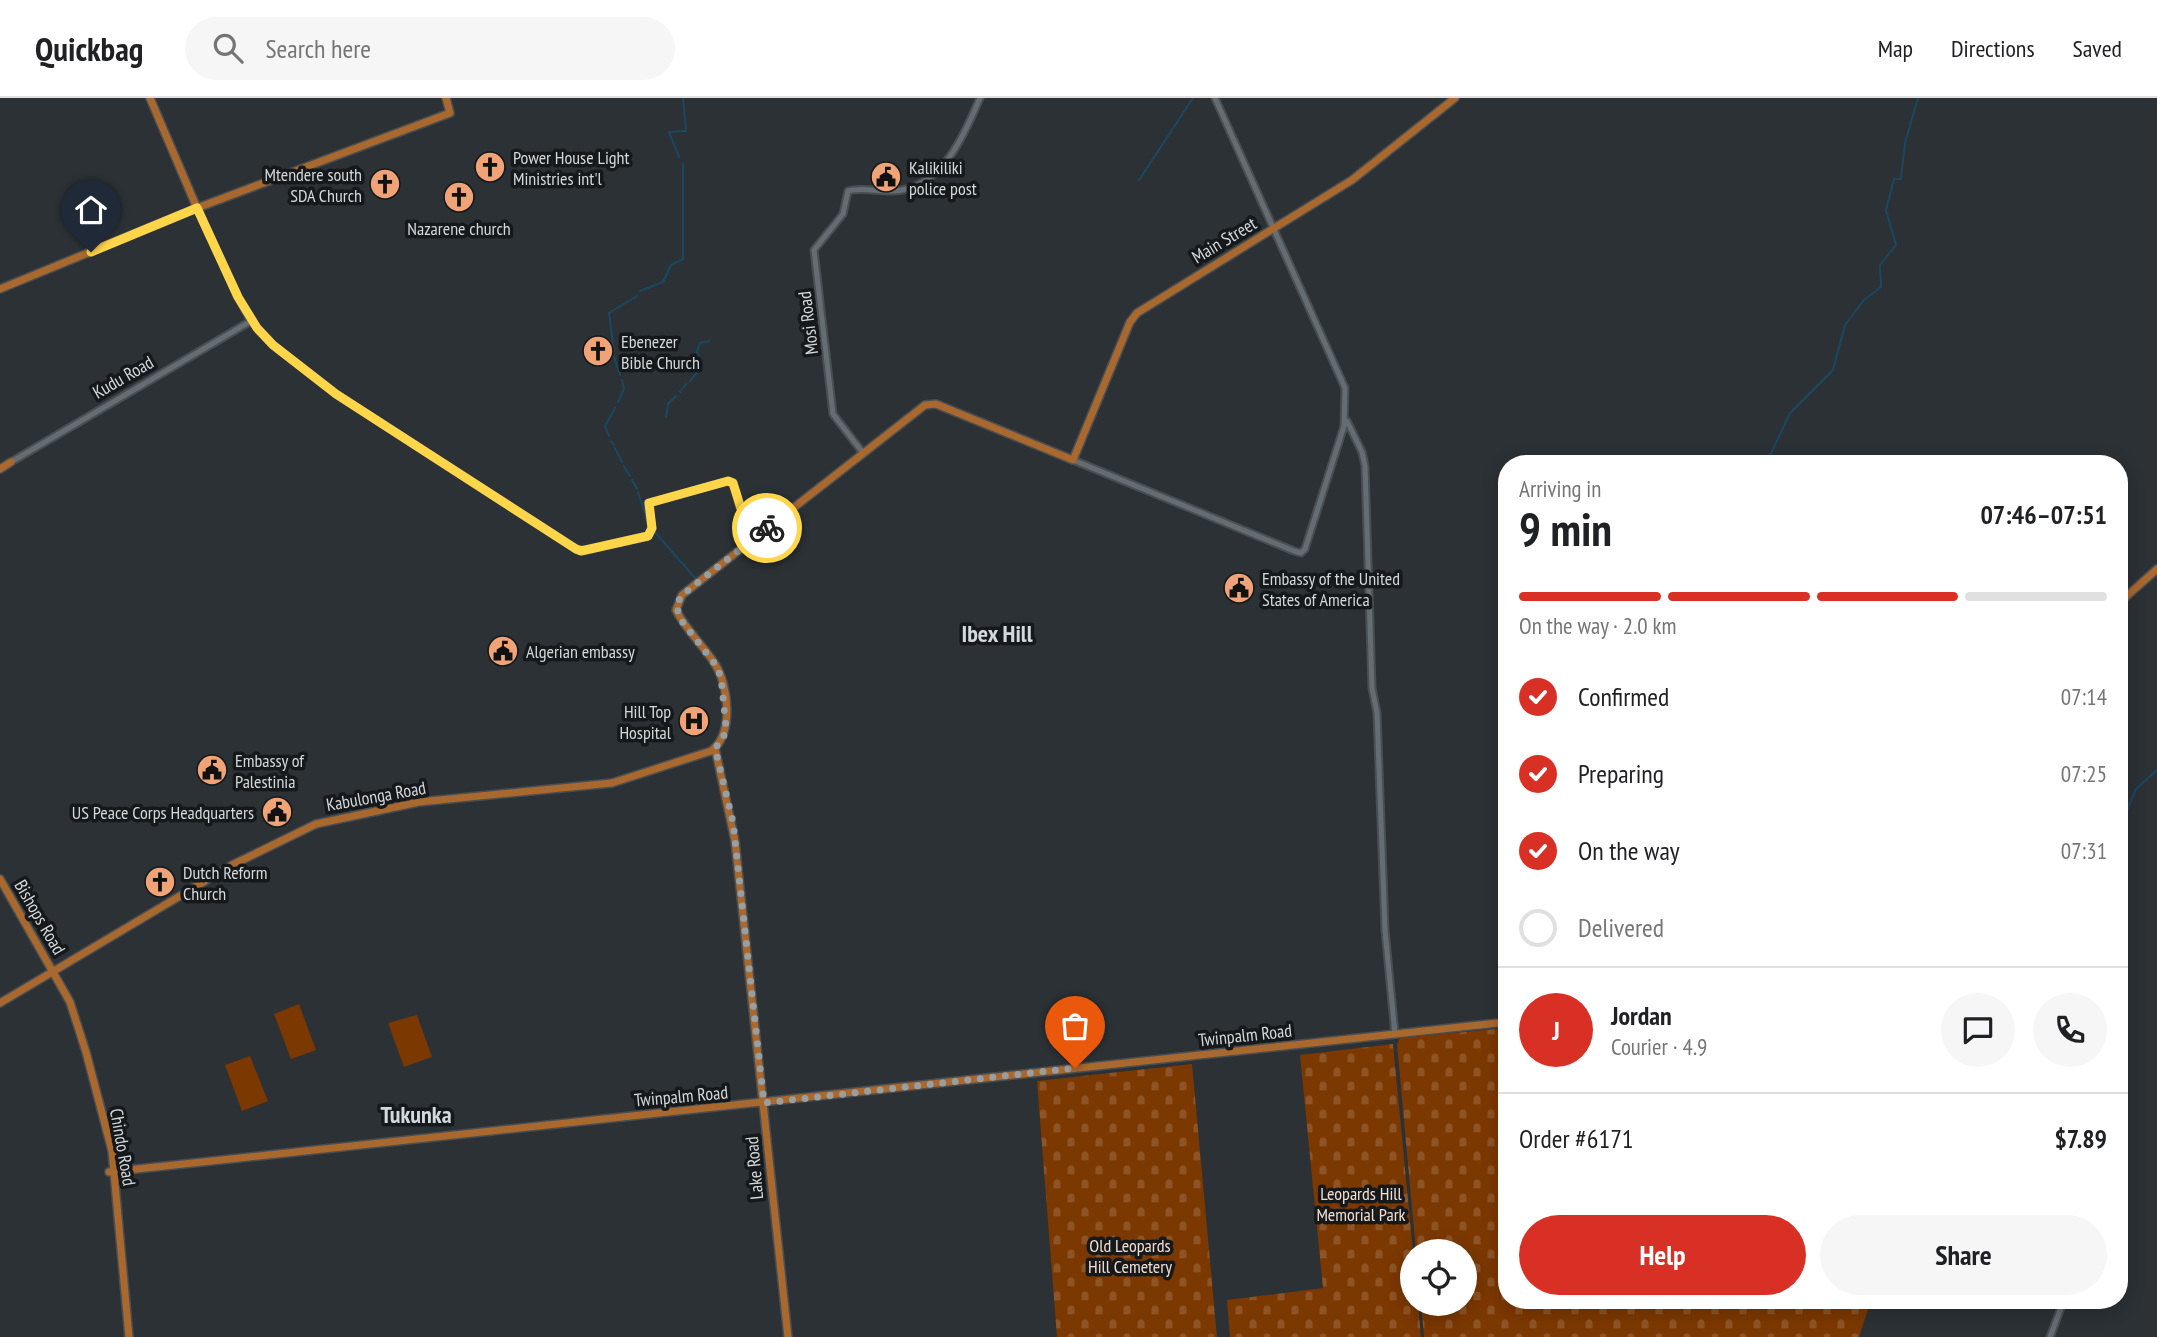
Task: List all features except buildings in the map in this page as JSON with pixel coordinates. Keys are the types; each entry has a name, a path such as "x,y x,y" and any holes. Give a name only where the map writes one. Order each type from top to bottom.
{"main road":[{"path":"150,98 197,208"},
{"path":"0,289 197,208 450,113 446,98"},
{"name":"Main Street","path":"1073,460 1133,317 1363,172 1455,98"},
{"path":"715,748 723,739 726,727 721,677 715,664 681,620 676,605 682,595 917,410 933,403 1073,460"},
{"name":"Kudu Road","path":"0,468 11,462"},
{"path":"2128,595 2157,569"},
{"name":"Kabulonga Road","path":"0,1003 232,865 326,821 419,803 612,783 715,748"},
{"name":"Lake Road","path":"715,748 733,822 788,1337"},
{"name":"Bishops Road","path":"0,879 51,972"},
{"name":"Bishops Road","path":"0,887 51,972"},
{"name":"Chindo Road","path":"51,972 70,1003 108,1133 127,1337"},
{"name":"Twinpalm Road","path":"111,1172 752,1106 776,1101 1498,1023"},
{"path":"763,1092 776,1101"},
{"path":"752,1106 765,1114"}],"street":[{"name":"Mosi Road","path":"863,453 833,414 814,253 817,244 843,214 848,191 901,191 932,174 950,158 980,98"},
{"path":"1215,98 1342,380 1350,431 1360,447 1365,466 1372,688 1377,713 1385,930 1395,1034"},
{"path":"197,208 223,269 251,321 273,345 336,394 581,551 648,536 652,528 647,504 728,481 733,483 743,515 779,508 787,513"},
{"name":"Kudu Road","path":"11,462 251,321"},
{"path":"1073,460 1301,553 1321,503 1346,414"},
{"path":"1342,432 1350,431"},
{"path":"2050,1337 2061,1309"}],"green space":[{"path":"299,1004 316,1050 291,1059 274,1014"},
{"path":"417,1015 432,1057 404,1067 388,1023"},
{"path":"1498,1029 1498,1309 1868,1309 1859,1337 1424,1337 1422,1316 1477,1316 1477,1239 1415,1239 1397,1044 1400,1038"},
{"name":"Leopards Hill Memorial Park","path":"1393,1044 1412,1239 1400,1239 1400,1316 1419,1316 1421,1337 1230,1337 1227,1300 1323,1288 1300,1055"},
{"path":"250,1056 268,1101 242,1111 225,1065"},
{"name":"Old Leopards Hill Cemetery","path":"1192,1064 1217,1337 1057,1337 1037,1081"}],"waterway":[{"path":"683,98 686,129"},
{"path":"1139,180 1193,98"},
{"path":"1770,455 1790,413 1833,370 1845,325 1864,300 1881,287 1880,265 1896,245 1886,210 1894,179 1901,179 1905,143 1918,98"},
{"path":"679,157 669,132 686,131"},
{"path":"640,291 663,282 671,265 683,259 683,164"},
{"path":"614,352 609,313 637,296"},
{"path":"690,381 700,369 697,351 700,343 709,341"},
{"path":"614,357 620,375"},
{"path":"618,402 624,389 622,380"},
{"path":"680,392 686,384"},
{"path":"666,417 668,404 676,396"},
{"path":"609,436 605,426 615,408"},
{"path":"611,441 614,445"},
{"path":"615,448 622,462"},
{"path":"624,466 630,476"},
{"path":"632,480 637,489"},
{"path":"638,492 649,527"},
{"path":"654,531 695,578"},
{"path":"2128,808 2136,789 2157,770"}],"way so far":[{"path":"767,528 682,595 676,605 681,620 715,664 723,688 726,732 715,748 733,822 764,1103 1075,1068"}],"place":[{"name":"Power House Light Ministries int'l","path":"490,167"},
{"name":"Kalikiliki police post","path":"886,177"},
{"name":"Mtendere south SDA Church","path":"385,184"},
{"name":"Nazarene church","path":"459,197"},
{"name":"Ebenezer Bible Church","path":"598,351"},
{"name":"Embassy of the United States of America","path":"1239,588"},
{"name":"Algerian embassy","path":"503,651"},
{"name":"Hill Top Hospital","path":"694,721"},
{"name":"Embassy of Palestinia","path":"212,770"},
{"name":"US Peace Corps Headquarters","path":"277,812"},
{"name":"Dutch Reform Church","path":"160,882"}],"district":[{"name":"Ibex Hill","path":"997,633"},
{"name":"Tukunka","path":"416,1114"}],"route":[{"path":"91,252 197,208 223,269 251,321 273,345 336,394 576,549 581,551 644,538 652,528 647,504 728,481 733,483 743,515 779,508 787,513 767,528"}]}
